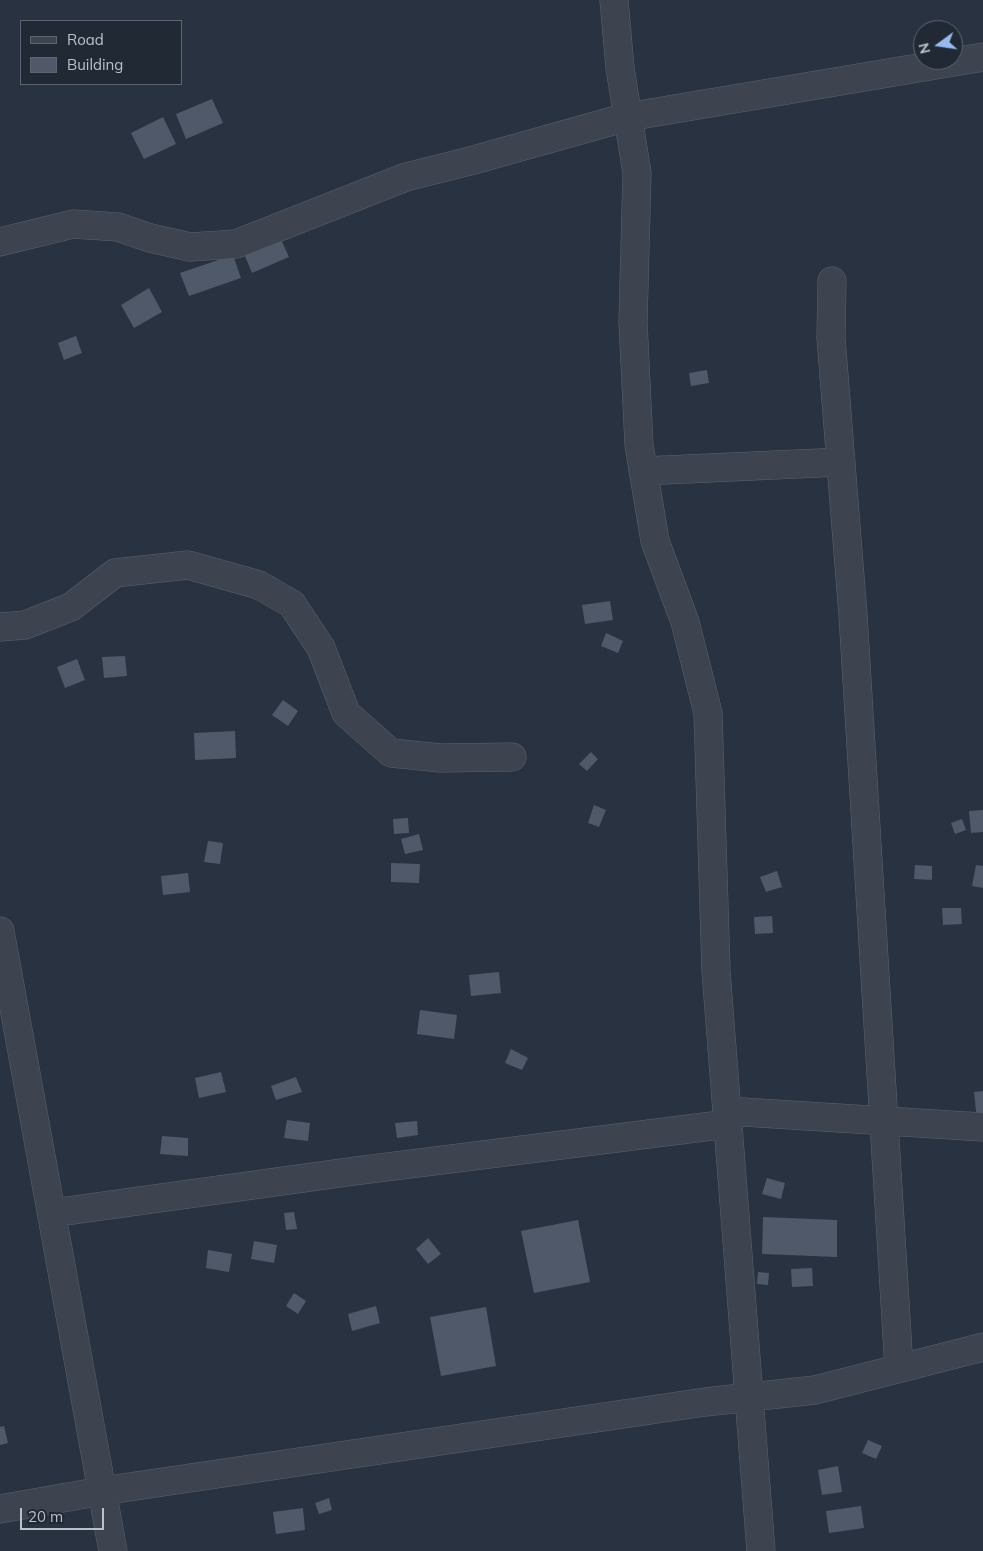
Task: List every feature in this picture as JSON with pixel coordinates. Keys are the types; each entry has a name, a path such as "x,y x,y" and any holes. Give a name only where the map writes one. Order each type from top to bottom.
{"street":[{"path":"614,0 620,68 637,173 633,322 639,445 655,540 685,622 708,713 716,971 761,1551"},
{"path":"0,242 73,224 118,227 150,238 190,247 236,244 406,177 627,117 983,57"},
{"path":"832,281 831,338 853,615 899,1368"},
{"path":"643,471 841,462"},
{"path":"0,627 25,625 71,607 115,573 188,565 259,586 292,604 321,648 346,713 391,753 441,758 512,757"},
{"path":"0,931 7,1005 52,1213 112,1551"},
{"path":"52,1213 728,1118 884,1121 983,1127"},
{"path":"0,1509 102,1491 695,1403 815,1390 983,1347"}],"building":[{"path":"212,99 223,123 186,139 176,114"},
{"path":"163,117 176,144 144,159 131,133"},
{"path":"278,233 289,257 252,273 242,249"},
{"path":"233,255 241,278 189,296 180,273"},
{"path":"149,288 162,312 134,328 121,305"},
{"path":"76,336 82,353 64,360 58,343"},
{"path":"707,370 709,383 691,386 689,373"},
{"path":"610,601 613,620 585,624 582,605"},
{"path":"606,633 623,641 618,653 601,646"},
{"path":"125,656 127,676 104,678 102,657"},
{"path":"77,659 85,680 65,688 57,667"},
{"path":"283,700 298,711 288,726 272,715"},
{"path":"235,731 236,758 195,760 194,733"},
{"path":"591,752 598,759 587,771 579,764"},
{"path":"594,805 606,810 599,827 588,823"},
{"path":"983,810 983,832 971,833 969,811"},
{"path":"408,818 409,833 394,834 393,819"},
{"path":"962,819 966,830 955,834 951,823"},
{"path":"419,834 423,850 405,854 401,839"},
{"path":"208,841 223,843 220,864 204,862"},
{"path":"391,863 420,864 419,883 391,882"},
{"path":"915,865 932,866 932,880 914,879"},
{"path":"976,865 983,866 983,888 972,886"},
{"path":"777,871 782,887 766,892 760,877"},
{"path":"188,873 190,892 163,895 161,876"},
{"path":"942,908 961,908 962,924 943,925"},
{"path":"772,916 773,933 755,934 754,917"},
{"path":"499,972 501,993 471,996 469,975"},
{"path":"420,1010 457,1015 454,1039 417,1034"},
{"path":"511,1049 528,1058 522,1070 505,1063"},
{"path":"221,1072 226,1092 199,1098 195,1078"},
{"path":"296,1077 302,1092 276,1100 271,1086"},
{"path":"983,1091 983,1119 977,1120 974,1092"},
{"path":"287,1120 310,1123 308,1141 284,1138"},
{"path":"417,1121 418,1135 397,1138 395,1123"},
{"path":"162,1136 188,1138 188,1156 160,1154"},
{"path":"767,1178 785,1183 781,1199 762,1194"},
{"path":"294,1212 297,1229 286,1230 284,1213"},
{"path":"763,1217 837,1220 837,1257 762,1254"},
{"path":"578,1220 590,1282 534,1293 521,1231"},
{"path":"428,1238 441,1254 428,1264 416,1249"},
{"path":"254,1241 277,1245 274,1263 251,1259"},
{"path":"208,1250 232,1254 229,1272 206,1268"},
{"path":"812,1268 813,1286 792,1287 791,1269"},
{"path":"758,1272 769,1273 768,1285 757,1284"},
{"path":"294,1293 306,1301 298,1314 286,1306"},
{"path":"376,1306 380,1323 352,1331 348,1314"},
{"path":"486,1307 496,1366 441,1376 430,1317"},
{"path":"4,1426 8,1443 0,1445 0,1427"},
{"path":"868,1440 882,1446 876,1459 862,1453"},
{"path":"838,1466 842,1492 822,1495 818,1470"},
{"path":"329,1498 332,1510 319,1514 315,1503"},
{"path":"861,1506 864,1528 829,1533 826,1511"},
{"path":"303,1508 305,1530 276,1534 273,1512"}]}
